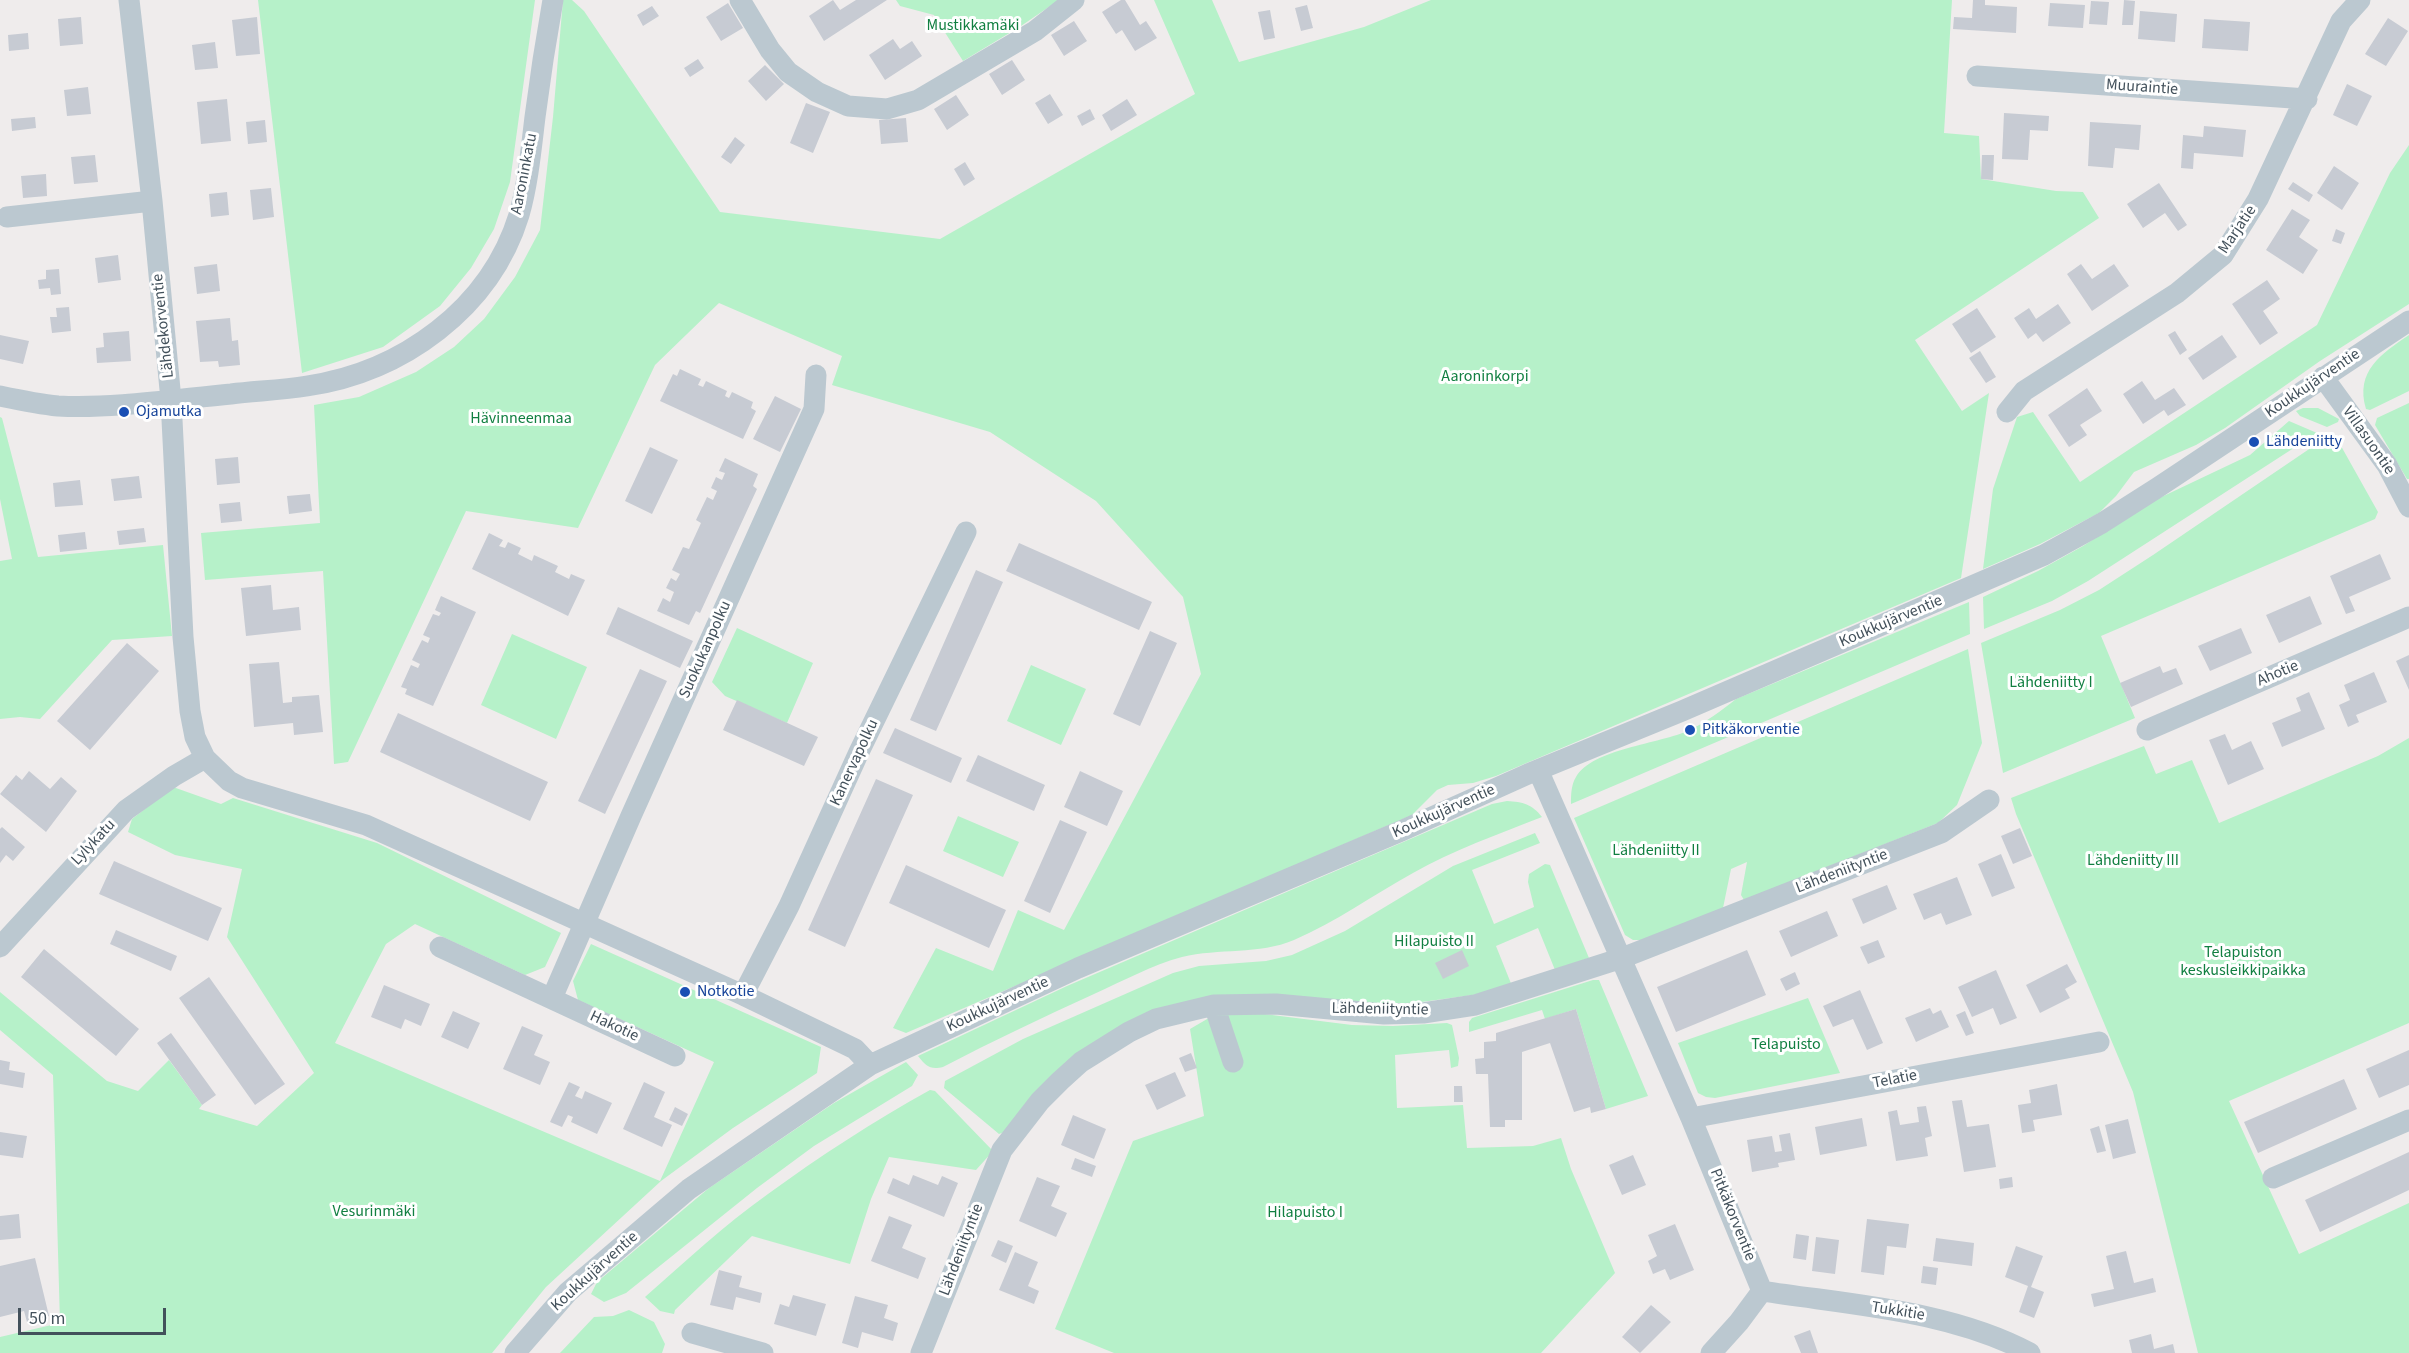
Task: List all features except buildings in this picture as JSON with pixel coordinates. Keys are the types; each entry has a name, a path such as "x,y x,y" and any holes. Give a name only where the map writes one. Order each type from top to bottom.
{"street":[{"name":"Lähdekorventie","path":"129,0 152,201 171,400 183,637 190,711 195,737 205,758"},
{"name":"Aaroninkatu","path":"171,400 309,386 351,376 392,361 423,342 448,323 475,297 491,275 505,249 518,217 527,183 553,0"},
{"path":"740,0 770,50 788,72 816,92 848,106 887,109 918,100 1035,31 1074,0"},
{"name":"Marjatie","path":"2007,412 2024,391 2177,293 2223,255 2258,199 2342,21 2360,0"},
{"name":"Muuraintie","path":"1977,76 2307,99"},
{"path":"7,217 152,201"},
{"name":"Koukkujärventie","path":"515,1353 568,1292 689,1189 870,1065 1078,968 2044,555 2148,493 2409,321"},
{"name":"Suokukanpolku","path":"584,922 814,410 816,375"},
{"name":"Villasuontie","path":"2323,377 2386,465 2409,507"},
{"path":"0,396 36,404 60,406 171,400"},
{"name":"Kanervapolku","path":"743,995 789,906 859,752 966,531"},
{"name":"Ahotie","path":"2146,730 2409,617"},
{"path":"205,758 229,781 242,789 366,825 743,995 855,1049 870,1065"},
{"name":"Lylykatu","path":"0,947 126,810 205,758"},
{"name":"Pitkäkorventie","path":"1538,770 1691,1118 1762,1291"},
{"name":"Lähdeniityntie","path":"921,1353 1002,1150 1040,1101 1081,1062 1129,1032 1156,1019 1214,1005 1276,1004 1384,1014 1434,1012 1505,997 1622,958 1941,833 1989,801"},
{"path":"552,998 584,922"},
{"name":"Hakotie","path":"440,947 675,1056"},
{"path":"1214,1005 1233,1062"},
{"name":"Telatie","path":"1691,1118 2099,1042"},
{"path":"2273,1178 2409,1120"},
{"path":"1711,1353 1739,1322 1762,1291"},
{"name":"Tukkitie","path":"1762,1291 1938,1318 2002,1338 2030,1353"},
{"path":"692,1333 763,1353"}],"green space":[{"path":"258,0 535,0 510,182 494,229 471,268 440,306 383,347 302,373"},
{"name":"Aaroninkorpi","path":"563,0 572,0 584,11 720,212 940,239 1195,94 1154,0 1212,0 1239,62 1364,27 1431,0 1952,0 1944,133 1979,136 1981,179 2056,191 2083,192 2099,218 1915,340 1962,411 1989,393 1961,578 1496,776 1473,783 1448,785 1437,790 1412,815 906,1033 893,1028 936,948 993,971 1018,910 1064,930 1201,674 1183,597 1096,501 990,432 832,385 842,356 719,303 655,365 578,528 466,511 348,762 334,764 323,571 205,580 201,533 320,523 314,405 359,397 416,372 454,347 484,319 515,277 540,230"},
{"name":"Mustikkamäki","path":"896,0 1059,0 963,61 934,15 900,6"},
{"path":"2409,145 2409,304 2320,361 2225,428 2196,445 2134,472 2116,496 2099,513 2040,544 1983,569 1993,489 2017,417 2033,412 2080,482 2317,325 2390,173"},
{"path":"2409,335 2409,391 2370,410 2366,409 2364,384 2367,374 2380,357"},
{"path":"2409,403 2409,479 2407,479 2375,425 2377,418"},
{"path":"2303,408 2318,408 2339,419 2338,422 2327,427 2300,416 2296,411"},
{"path":"0,417 38,557 163,545 172,636 112,640 40,719 20,717 0,719 0,561 12,559 0,499"},
{"path":"2289,421 2317,433 2088,581 2052,601 1984,629 1983,597 2038,571 2083,546 2153,501 2250,455"},
{"name":"Lähdeniitty I","path":"2331,439 2341,446 2378,512 2375,519 2101,636 2135,718 2003,773 1981,643 2060,610 2099,590 2321,441"},
{"path":"1969,602 1970,634 1571,804 1572,787 1576,777 1596,760 1627,748 1690,730 1736,699"},
{"path":"737,628 813,663 787,723 725,696 712,682"},
{"path":"512,634 587,667 556,739 481,705"},
{"name":"Lähdeniitty II","path":"1968,649 1982,743 1957,805 1938,823 1744,900 1741,895 1747,862 1731,869 1723,908 1643,940 1633,940 1625,935 1574,818"},
{"path":"1031,665 1086,689 1061,745 1007,721"},
{"name":"Lähdeniitty III","path":"2409,738 2409,1023 2229,1101 2299,1254 2409,1203 2409,1353 2198,1353 2133,1092 2011,798 2144,746 2156,774 2192,760 2219,823 2378,756"},
{"name":"Vesurinmäki","path":"173,787 221,804 233,798 377,843 561,933 545,967 525,975 415,924 386,944 335,1043 660,1181 714,1062 578,1000 573,981 591,944 821,1047 817,1073 733,1128 661,1181 546,1287 492,1353 0,1353 0,1337 60,1323 53,1075 0,1030 0,992 107,1081 138,1091 169,1060 202,1105 199,1109 257,1126 314,1073 227,937 242,869 175,855 128,832 132,819"},
{"path":"1507,801 1527,804 1542,817 1444,857 1398,881 1340,917 1294,940 1253,950 1196,954 1160,964 1037,1020 943,1067 929,1066 918,1056 1067,986 1492,804"},
{"path":"958,816 1019,842 1003,877 943,851"},
{"name":"Hilapuisto II","path":"1535,833 1540,843 1472,870 1494,924 1534,907 1528,882 1529,874 1545,864 1550,865 1589,958 1555,970 1538,928 1496,946 1512,986 1473,995 1414,1003 1372,1004 1276,994 1210,996 1144,1016 1007,1131 999,1134 944,1088 945,1081 1023,1039 1173,973 1199,966 1266,961 1292,955 1345,931 1453,866"},
{"path":"1599,980 1648,1096 1606,1109 1576,1009 1545,1019 1542,1010 1469,1032 1469,1022 1472,1018"},
{"name":"Telapuisto","path":"1808,998 1840,1073 1715,1098 1698,1093 1678,1043"},
{"name":"Hilapuisto I","path":"1256,1013 1352,1025 1393,1026 1447,1023 1452,1025 1459,1058 1458,1066 1451,1068 1449,1050 1395,1055 1397,1108 1463,1105 1467,1148 1533,1146 1561,1138 1571,1169 1615,1273 1541,1353 1114,1353 1055,1329 1133,1141 1204,1116 1190,1029 1214,1015"},
{"path":"906,1062 918,1075 912,1086 814,1146 757,1188 626,1293 604,1302 591,1294 597,1282 709,1188 834,1103"},
{"path":"930,1090 935,1091 993,1151 976,1170 889,1157 871,1199 850,1264 752,1236 675,1310 674,1314 660,1311 645,1297 720,1231 768,1194 848,1139"},
{"path":"629,1310 654,1322 665,1344 662,1353 560,1353 594,1317 613,1316"}],"place":[{"name":"Ojamutka","path":"124,412"},
{"name":"Lähdeniitty","path":"2254,442"},
{"name":"Pitkäkorventie","path":"1690,730"},
{"name":"Notkotie","path":"685,992"}],"park label":[{"name":"Hävinneenmaa","path":"521,419"},
{"name":"Telapuiston keskusleikkipaikka","path":"2243,962"}]}
